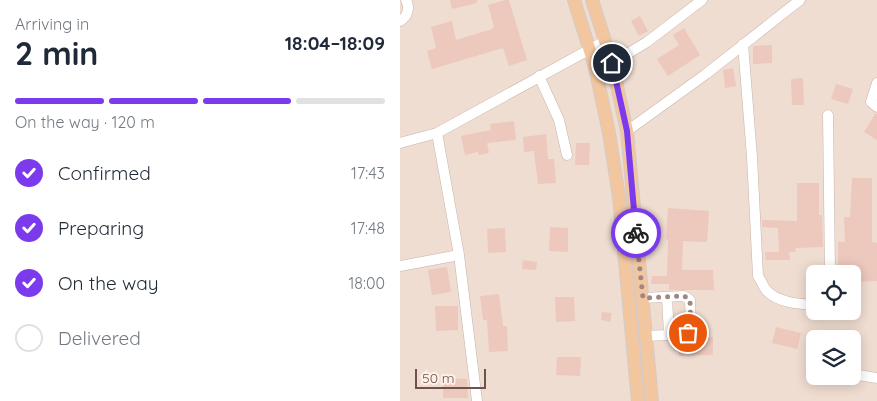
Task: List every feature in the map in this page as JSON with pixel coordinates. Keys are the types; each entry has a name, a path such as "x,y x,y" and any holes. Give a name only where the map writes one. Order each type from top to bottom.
{"main road":[{"path":"574,0 590,48 605,107 619,197 638,401"},
{"path":"592,0 612,63 627,131 652,401"}],"street":[{"path":"400,21 407,14 409,7 406,0"},
{"path":"612,63 646,42 702,0"},
{"path":"627,131 706,74 800,0"},
{"path":"400,143 437,133 605,41"},
{"path":"743,44 752,157 758,276 766,290 779,299 806,304"},
{"path":"539,76 559,120 568,155"},
{"path":"877,83 871,102 877,106"},
{"path":"828,115 830,265"},
{"path":"437,133 459,255 476,401"},
{"path":"400,266 459,255"},
{"path":"643,298 684,296 690,300 691,331 688,333 646,336"},
{"path":"667,297 669,335"},
{"path":"861,375 877,378"}],"shaded area":[{"path":"400,0 877,0 877,401 400,401"}],"building":[{"path":"450,0 477,0 477,3 452,9"},
{"path":"509,0 527,60 509,66 503,48 432,69 427,51 436,48 431,27 452,21 456,40 492,29 494,27 488,5"},
{"path":"640,16 648,31 639,36 631,21"},
{"path":"684,28 700,55 668,76 657,59 679,45 673,35"},
{"path":"772,45 772,63 753,64 753,46"},
{"path":"733,68 736,86 725,88 723,70"},
{"path":"803,78 804,105 792,105 791,79"},
{"path":"836,84 853,89 848,104 831,99"},
{"path":"875,114 877,114 877,140 864,132"},
{"path":"514,121 516,140 487,143 489,153 479,155 478,152 465,155 461,136 491,130 490,124"},
{"path":"546,134 548,159 554,159 556,183 538,184 534,151 524,152 523,137"},
{"path":"576,143 590,143 589,165 575,165"},
{"path":"852,178 872,178 872,242 877,243 877,281 861,282 861,265 838,265 838,242 845,242 844,217 850,217"},
{"path":"797,183 819,183 819,215 822,215 823,247 795,248 796,252 789,252 790,260 766,260 765,252 779,252 778,228 762,227 762,220 797,221"},
{"path":"668,208 709,211 707,242 683,241 682,270 713,270 714,290 669,290 669,284 651,284 652,276 667,276 668,240 666,239"},
{"path":"550,227 568,228 568,252 549,251"},
{"path":"505,228 506,252 488,253 487,229"},
{"path":"523,260 537,262 536,270 522,269"},
{"path":"447,267 451,292 432,295 428,270"},
{"path":"499,294 503,326 507,326 508,351 489,352 487,320 483,320 480,296"},
{"path":"555,297 574,297 575,321 556,322"},
{"path":"435,306 458,306 458,330 436,331"},
{"path":"602,312 612,313 610,322 601,320"},
{"path":"776,327 801,333 797,349 772,343"},
{"path":"713,337 713,355 679,356 678,341"},
{"path":"557,357 581,357 580,376 556,375"},
{"path":"443,378 467,379 468,398 443,398"}],"way so far":[{"path":"636,233 643,298 684,296 690,300 691,331 688,333"}],"route":[{"path":"612,63 627,131 636,233"}]}
